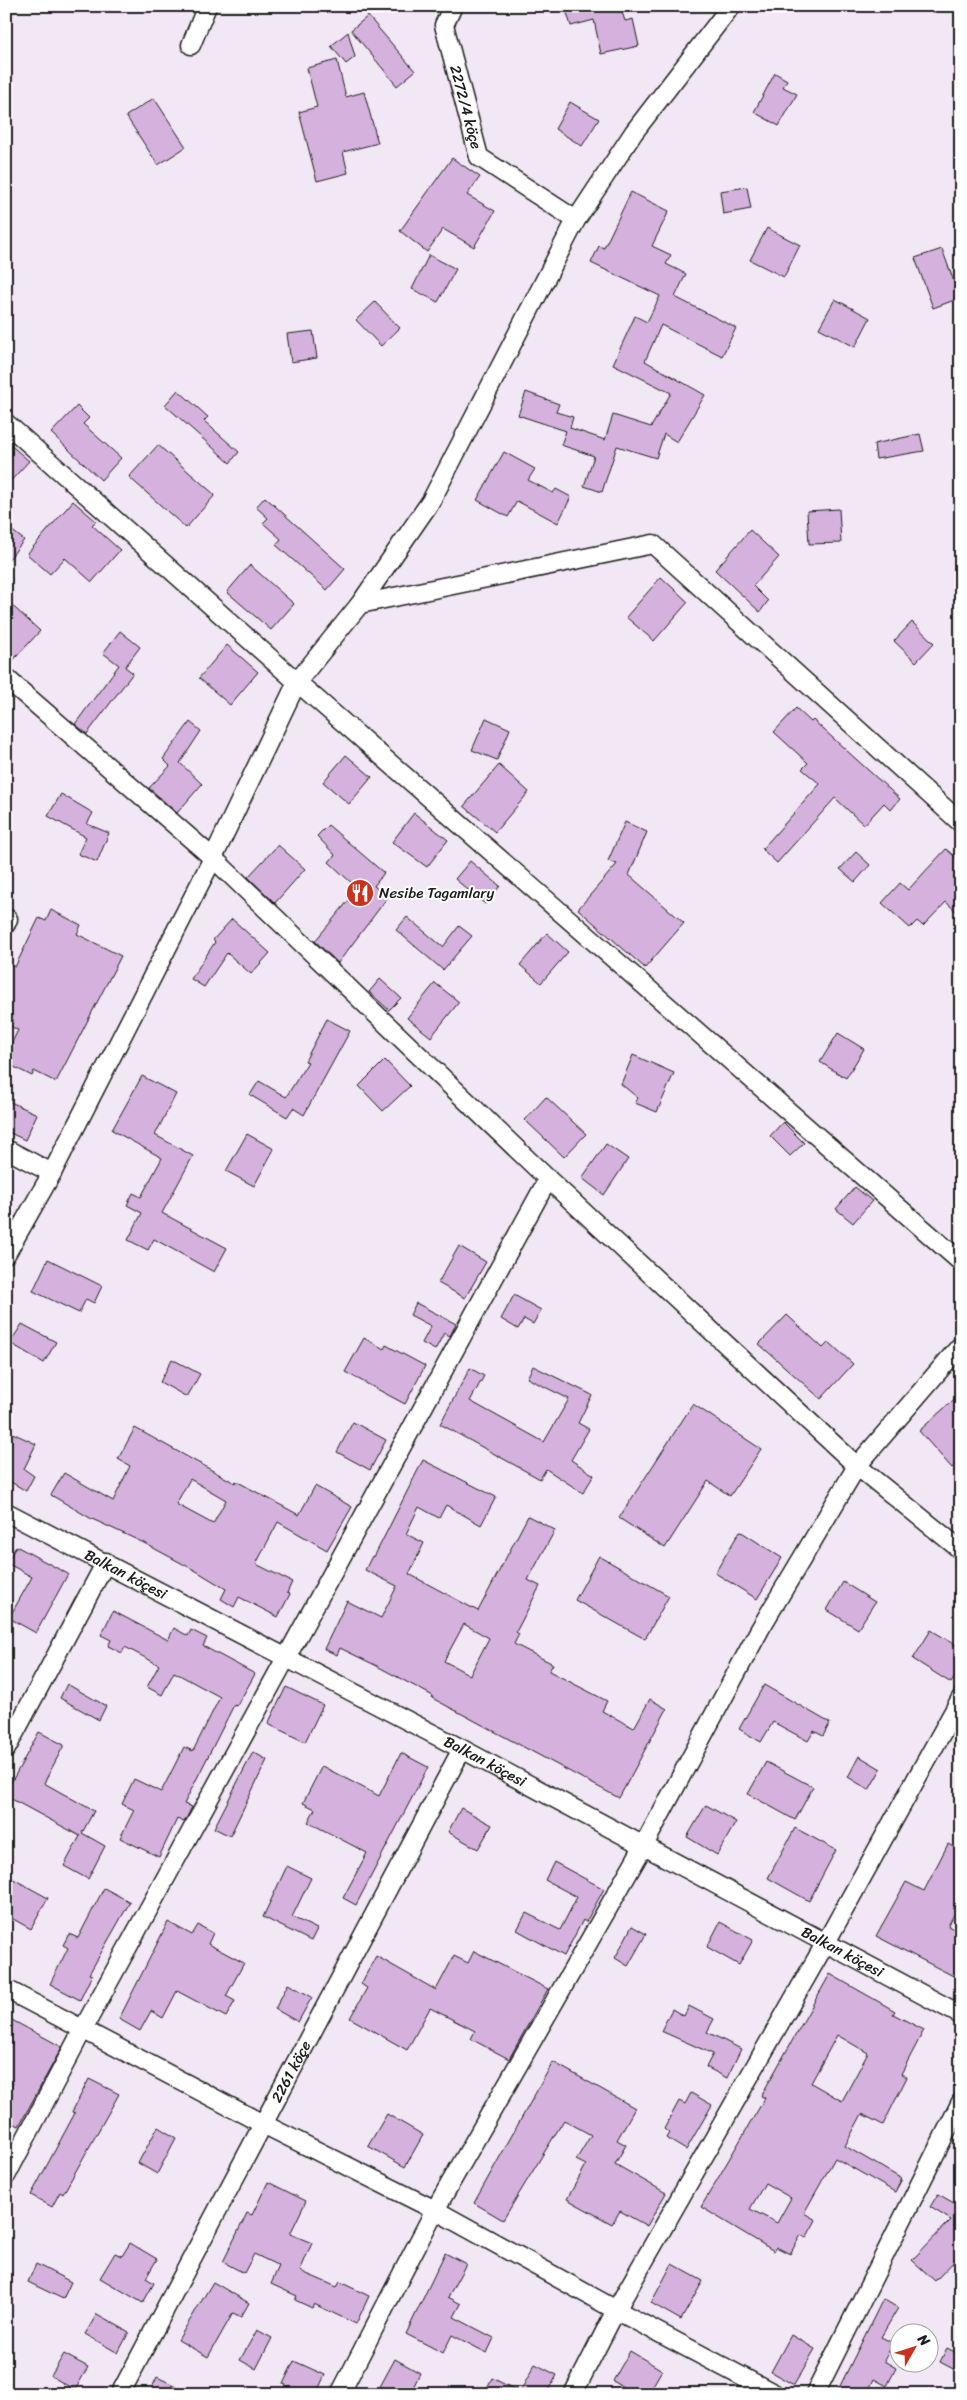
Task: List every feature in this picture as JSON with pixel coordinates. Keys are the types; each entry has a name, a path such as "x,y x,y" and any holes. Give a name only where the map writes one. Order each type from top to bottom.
{"street":[{"path":"191,45 206,6"},
{"name":"2272/4 köçe","path":"453,6 444,25 479,157 576,220"},
{"path":"6,1254 52,1173 213,858 297,682 360,604 432,501 576,220 634,132 731,6"},
{"path":"6,423 297,682 961,1262"},
{"path":"360,604 653,544 961,823"},
{"path":"6,678 213,858 548,1179 857,1466 961,1550"},
{"path":"6,1150 52,1173"},
{"path":"6,2176 286,1656 548,1179"},
{"path":"340,2394 434,2210 643,1847 760,1629 857,1466 961,1345"},
{"name":"Balkan köçesi","path":"6,1512 286,1656 961,2015"},
{"path":"6,1749 106,1562"},
{"path":"573,2394 616,2310 825,1944 961,1698"},
{"name":"2261 köçe","path":"120,2394 462,1749"},
{"path":"6,1989 263,2124 434,2210 616,2310 775,2394"},
{"path":"816,2394 961,2102"}],"building":[{"path":"565,6 626,6 627,10 622,12 625,21 633,19 639,46 601,54 594,20 571,26"},
{"path":"368,16 415,71 397,86 351,30"},
{"path":"348,32 355,57 346,64 331,46"},
{"path":"337,60 346,97 364,92 378,143 343,152 348,173 317,181 299,112 317,107 307,68"},
{"path":"775,73 787,80 783,87 797,94 779,126 754,112"},
{"path":"154,98 186,147 158,165 126,116"},
{"path":"570,102 599,119 582,146 555,129"},
{"path":"452,158 480,177 467,195 495,211 474,247 443,229 427,252 400,231"},
{"path":"747,187 751,209 723,214 720,191"},
{"path":"631,192 669,211 652,246 671,255 666,264 686,274 675,297 736,328 722,356 661,325 645,361 705,395 677,442 664,434 656,458 617,446 602,492 584,486 594,456 561,445 566,431 518,415 526,392 559,404 556,412 573,417 570,428 605,440 613,415 651,427 671,393 613,364 635,316 647,322 660,296 591,263 599,246 604,248"},
{"path":"767,228 800,245 784,277 750,260"},
{"path":"942,249 960,298 933,308 915,258"},
{"path":"429,255 456,269 438,302 412,289"},
{"path":"835,299 870,318 855,347 819,328"},
{"path":"375,302 400,328 381,346 356,320"},
{"path":"313,331 317,358 291,362 287,334"},
{"path":"178,390 208,417 204,421 239,452 230,463 165,405"},
{"path":"77,406 89,418 83,424 121,458 101,480 51,433"},
{"path":"920,434 924,451 876,459 874,444"},
{"path":"6,441 29,461 6,486"},
{"path":"158,445 215,495 186,528 129,477"},
{"path":"504,452 535,469 528,480 553,493 556,489 571,497 558,523 517,501 508,517 477,500"},
{"path":"265,497 345,569 327,590 276,545 281,539 263,523 268,518 256,507"},
{"path":"73,501 96,521 92,525 120,550 92,582 65,558 50,574 27,554"},
{"path":"839,509 841,543 809,544 807,511"},
{"path":"6,526 24,540 6,563"},
{"path":"750,530 779,557 753,586 768,601 760,612 715,570"},
{"path":"250,565 294,604 271,630 227,592"},
{"path":"661,577 688,602 654,641 626,617"},
{"path":"6,600 40,631 6,668"},
{"path":"912,622 934,643 916,662 894,641"},
{"path":"120,631 140,647 125,667 133,673 87,734 75,724 119,665 103,653"},
{"path":"227,645 258,672 230,705 199,678"},
{"path":"796,708 811,722 813,720 900,799 891,810 884,803 864,825 835,798 777,863 762,849 820,784 802,769 808,763 774,732"},
{"path":"486,718 510,729 497,760 472,750"},
{"path":"190,722 201,731 180,763 202,784 177,813 149,788 170,766 163,759"},
{"path":"346,755 372,777 349,804 323,782"},
{"path":"499,765 529,792 495,832 464,806"},
{"path":"61,794 93,813 87,824 109,833 97,862 78,854 86,837 48,816"},
{"path":"414,813 448,840 427,867 392,842"},
{"path":"625,822 647,832 629,875 684,923 645,968 578,909 617,864 608,861"},
{"path":"328,825 384,873 374,886 388,897 338,963 315,941 358,889 329,862 335,855 317,836"},
{"path":"278,845 305,869 275,903 248,877"},
{"path":"946,849 961,862 961,916 946,902 923,926 917,921 910,928 882,903 900,883 908,890"},
{"path":"856,852 870,865 855,882 840,869"},
{"path":"470,861 500,886 485,904 455,879"},
{"path":"51,910 81,925 77,934 121,956 56,1082 34,1071 32,1076 6,1063 6,1055 18,1030 6,1024 6,962 15,967 39,918 46,921"},
{"path":"407,917 443,947 459,926 472,936 443,970 396,930"},
{"path":"232,919 270,953 251,974 227,953 204,987 191,979 215,942 213,940"},
{"path":"547,933 568,952 541,983 520,965"},
{"path":"380,979 401,998 389,1010 369,992"},
{"path":"435,983 459,1002 431,1037 407,1018"},
{"path":"327,1019 350,1031 304,1115 293,1108 287,1117 250,1095 259,1081 286,1097 308,1062 305,1061"},
{"path":"838,1033 864,1049 846,1078 820,1062"},
{"path":"633,1055 674,1073 657,1112 635,1103 638,1098 621,1084"},
{"path":"385,1060 410,1086 383,1111 359,1086"},
{"path":"142,1076 176,1094 155,1135 193,1156 162,1213 227,1248 214,1272 154,1239 148,1250 128,1240 142,1213 127,1205 133,1193 141,1197 162,1158 112,1130"},
{"path":"546,1097 586,1134 564,1157 525,1120"},
{"path":"6,1100 37,1114 25,1140 6,1131"},
{"path":"783,1122 804,1143 790,1156 770,1136"},
{"path":"247,1134 274,1149 254,1186 226,1171"},
{"path":"606,1144 628,1159 604,1195 582,1178"},
{"path":"855,1187 872,1201 853,1223 836,1209"},
{"path":"459,1246 486,1262 465,1298 438,1283"},
{"path":"48,1259 102,1286 94,1303 86,1299 79,1313 33,1291"},
{"path":"514,1295 541,1310 533,1324 524,1319 518,1329 501,1319"},
{"path":"416,1303 456,1324 450,1336 444,1333 435,1350 422,1343 431,1326 410,1315"},
{"path":"787,1315 823,1348 829,1342 853,1364 821,1399 759,1344"},
{"path":"22,1324 56,1342 44,1363 10,1343"},
{"path":"364,1338 384,1349 386,1345 425,1366 405,1404 345,1372"},
{"path":"172,1359 200,1374 187,1397 160,1382"},
{"path":"533,1366 592,1395 578,1423 589,1429 571,1460 594,1475 583,1493 546,1469 540,1479 440,1424 470,1368 484,1376 470,1401 544,1442 569,1399 527,1378"},
{"path":"961,1393 961,1460 952,1468 919,1431"},
{"path":"693,1404 761,1449 730,1496 708,1481 665,1548 619,1518"},
{"path":"353,1422 386,1440 370,1470 337,1452"},
{"path":"135,1428 235,1483 236,1481 299,1515 315,1486 352,1507 327,1550 278,1522 256,1564 292,1582 287,1593 290,1594 278,1617 239,1597 234,1607 221,1599 226,1589 144,1543 90,1518 51,1495 64,1473 113,1501 130,1466 118,1459","holes":["190,1479 226,1500 213,1524 176,1504"]},
{"path":"6,1430 36,1444 24,1469 34,1476 26,1491 6,1479"},
{"path":"423,1460 496,1497 481,1525 446,1505 439,1518 419,1507 406,1534 424,1543 409,1574 478,1611 528,1516 555,1530 528,1580 540,1586 516,1632 519,1634 514,1644 553,1664 549,1671 607,1701 602,1711 634,1728 650,1699 667,1709 619,1798 432,1698 433,1696 375,1665 340,1648 337,1655 324,1649 347,1601 381,1618 397,1586 365,1570 372,1556 374,1557","holes":["464,1624 489,1638 470,1675 444,1661"]},
{"path":"740,1531 782,1558 757,1599 715,1573"},
{"path":"16,1546 68,1574 36,1633 9,1618 32,1577 7,1563"},
{"path":"599,1556 669,1596 645,1639 575,1600"},
{"path":"843,1582 875,1602 858,1629 827,1610"},
{"path":"113,1611 168,1640 174,1628 188,1636 191,1630 207,1638 203,1646 255,1674 237,1706 234,1705 184,1804 192,1807 187,1817 184,1822 177,1819 159,1857 120,1838 134,1810 122,1804 134,1779 161,1792 184,1747 193,1751 220,1697 174,1672 162,1695 147,1687 159,1665 125,1647 122,1653 108,1646 111,1640 101,1635"},
{"path":"931,1630 961,1648 961,1668 951,1683 913,1659"},
{"path":"67,1684 106,1706 99,1720 60,1698"},
{"path":"764,1685 830,1723 823,1736 814,1731 808,1741 773,1722 761,1742 739,1729"},
{"path":"286,1687 323,1705 305,1742 268,1724"},
{"path":"39,1732 64,1745 44,1783 94,1811 82,1833 105,1846 88,1879 64,1866 80,1836 6,1796 6,1792"},
{"path":"253,1752 267,1760 230,1836 214,1828"},
{"path":"401,1753 428,1767 356,1905 343,1898 367,1853 308,1822 315,1809 303,1803 322,1766 379,1796"},
{"path":"859,1756 881,1769 869,1790 848,1777"},
{"path":"766,1762 813,1787 795,1820 748,1794"},
{"path":"706,1805 736,1822 717,1855 687,1837"},
{"path":"461,1808 492,1825 478,1849 448,1832"},
{"path":"795,1828 836,1850 809,1901 768,1878"},
{"path":"948,1844 961,1851 961,1901 948,1926 961,1933 961,1980 876,1936 906,1882 924,1891"},
{"path":"554,1862 604,1889 586,1922 583,1920 564,1956 517,1930 526,1913 560,1930 577,1897 545,1880"},
{"path":"287,1866 311,1878 292,1917 317,1929 311,1941 263,1917"},
{"path":"6,1875 48,1898 31,1929 6,1915"},
{"path":"104,1888 130,1902 89,1974 92,1975 80,2000 50,1984 68,1948 63,1945 69,1934 78,1938"},
{"path":"168,1922 192,1935 198,1925 213,1933 208,1944 244,1963 226,1996 235,2001 226,2017 177,1991 163,2018 151,2011 140,2031 119,2019"},
{"path":"720,1922 753,1940 739,1965 707,1947"},
{"path":"632,1926 646,1934 628,1966 615,1958"},
{"path":"474,1951 548,1989 509,2059 471,2039 475,2031 430,2008 407,2050 350,2018 367,1988 361,1984 376,1956 436,1990 454,1956 468,1963"},
{"path":"830,1974 895,2011 893,2014 924,2030 901,2074 907,2077 883,2125 862,2114 845,2146 902,2179 895,2192 835,2158 804,2213 816,2220 806,2238 801,2235 790,2254 776,2247 774,2251 701,2207 765,2098 761,2096","holes":["837,2035 868,2053 842,2101 811,2083","765,2183 791,2198 777,2223 750,2209"]},
{"path":"288,1984 312,1997 298,2022 275,2009"},
{"path":"689,2006 714,2019 707,2032 741,2049 727,2078 706,2067 713,2054 661,2031 672,2009 684,2016"},
{"path":"10,2019 62,2047 19,2126 6,2120 6,2097 13,2083 6,2080 6,2026"},
{"path":"553,2062 635,2108 617,2140 626,2145 615,2164 666,2193 647,2226 620,2211 612,2224 567,2199 586,2165 576,2160 591,2135 564,2120 503,2220 474,2203"},
{"path":"89,2079 119,2094 63,2194 60,2192 52,2207 31,2195 75,2113 72,2112"},
{"path":"691,2093 712,2105 686,2150 666,2138 669,2133 664,2129 679,2101 685,2104"},
{"path":"387,2114 423,2135 405,2167 368,2146"},
{"path":"158,2127 176,2138 157,2174 138,2163"},
{"path":"268,2182 306,2201 290,2234 312,2243 300,2271 337,2287 340,2282 369,2296 356,2324 314,2304 312,2308 295,2300 297,2296 271,2284 279,2266 254,2254 244,2273 223,2262 247,2213 252,2215"},
{"path":"938,2194 961,2207 961,2254 935,2281 912,2260 951,2220 930,2207"},
{"path":"130,2243 157,2259 146,2278 154,2283 143,2303 100,2278 115,2253 122,2256"},
{"path":"445,2253 466,2264 448,2297 461,2304 454,2317 494,2338 487,2353 452,2335 443,2353 406,2334"},
{"path":"36,2264 71,2282 63,2299 28,2282"},
{"path":"672,2264 703,2281 681,2320 651,2303"},
{"path":"213,2282 249,2303 241,2317 233,2313 208,2357 178,2340"},
{"path":"883,2299 898,2308 881,2337 890,2342 890,2349 884,2361 890,2364 890,2372 894,2372 887,2386 874,2379 867,2394 836,2394"},
{"path":"97,2314 129,2332 118,2353 85,2334"},
{"path":"257,2330 272,2338 256,2369 240,2360"},
{"path":"791,2335 815,2349 794,2385 771,2372"},
{"path":"947,2348 961,2355 961,2373 940,2362"},
{"path":"630,2351 662,2370 648,2394 635,2394 613,2381"},
{"path":"64,2354 88,2367 75,2390 51,2376"},
{"path":"395,2359 420,2373 410,2394 376,2394"},
{"path":"294,2361 325,2375 316,2394 281,2394 286,2385 283,2384"},
{"path":"535,2364 557,2375 547,2394 484,2394 492,2378 520,2392"},
{"path":"157,2377 193,2394 149,2394"}],"place":[{"name":"Nesibe Tagamlary","path":"360,893"}]}
